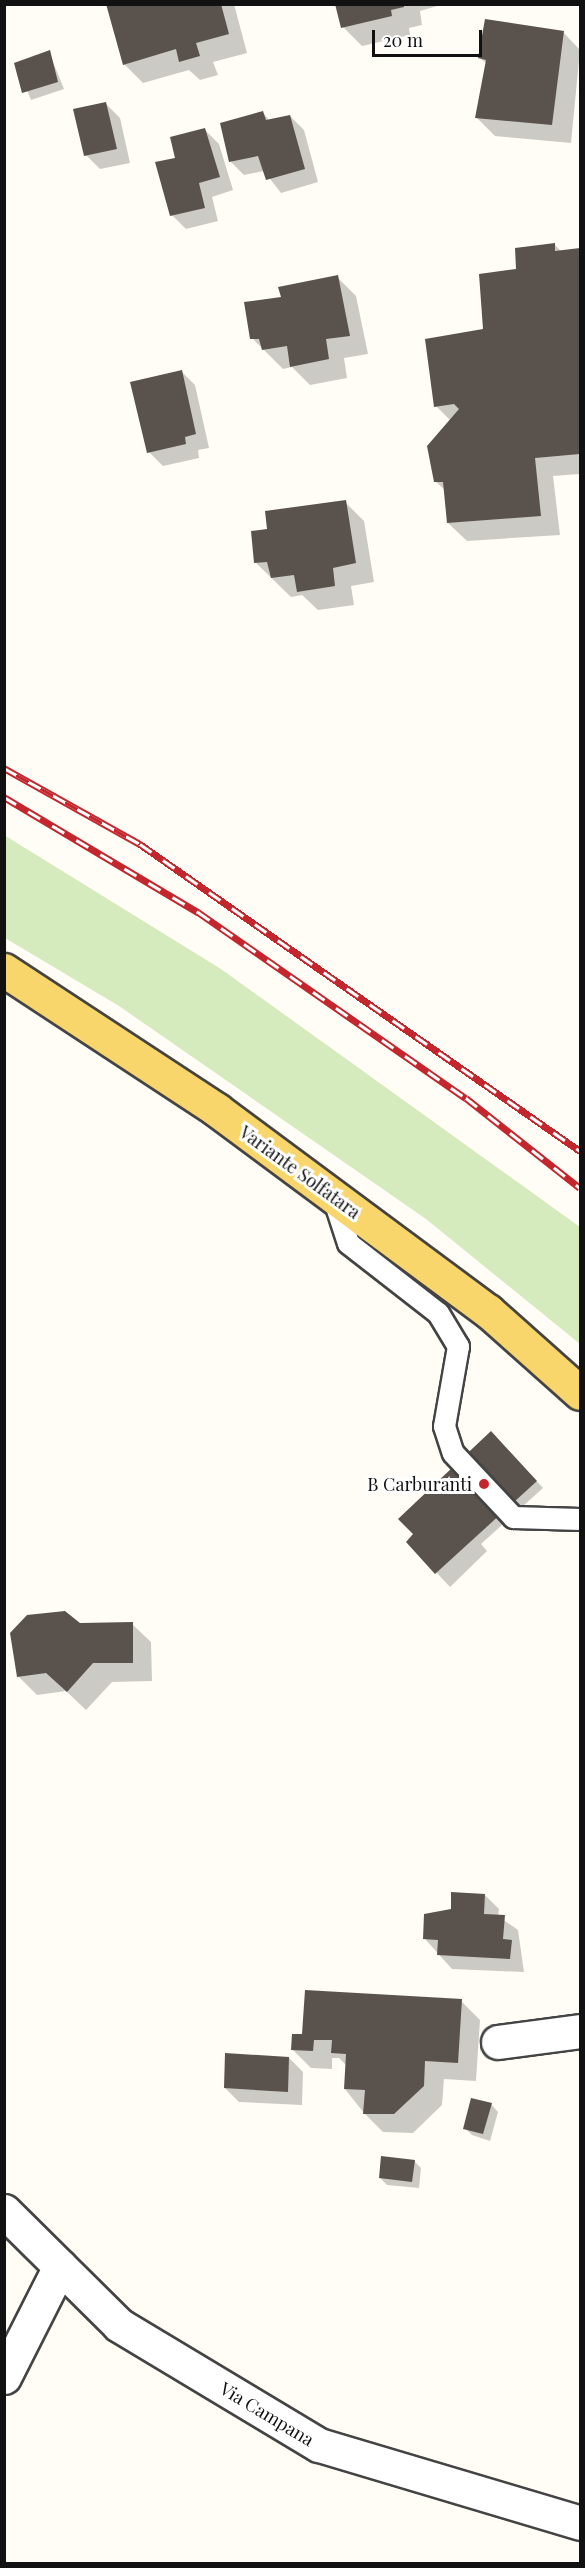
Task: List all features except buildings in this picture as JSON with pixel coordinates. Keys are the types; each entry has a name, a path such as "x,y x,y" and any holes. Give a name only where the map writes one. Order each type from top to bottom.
{"main road":[{"name":"Variante Solfatara","path":"4,970 216,1110 488,1311 580,1393"}],"street":[{"path":"498,2042 580,2031"},
{"name":"Via Campana","path":"4,2211 119,2325 319,2445 580,2523"},
{"path":"4,2377 60,2266"}],"lane":[{"path":"332,1196 348,1243 438,1313 458,1346 444,1426 453,1453 513,1517 580,1519"}],"green space":[{"path":"4,835 221,969 580,1227 580,1344 426,1219 119,1006 5,938"}],"railway":[{"path":"4,768 140,844 580,1151"},
{"path":"4,797 198,912 466,1098 580,1188"}],"place":[{"name":"B Carburanti","path":"484,1484"}]}
